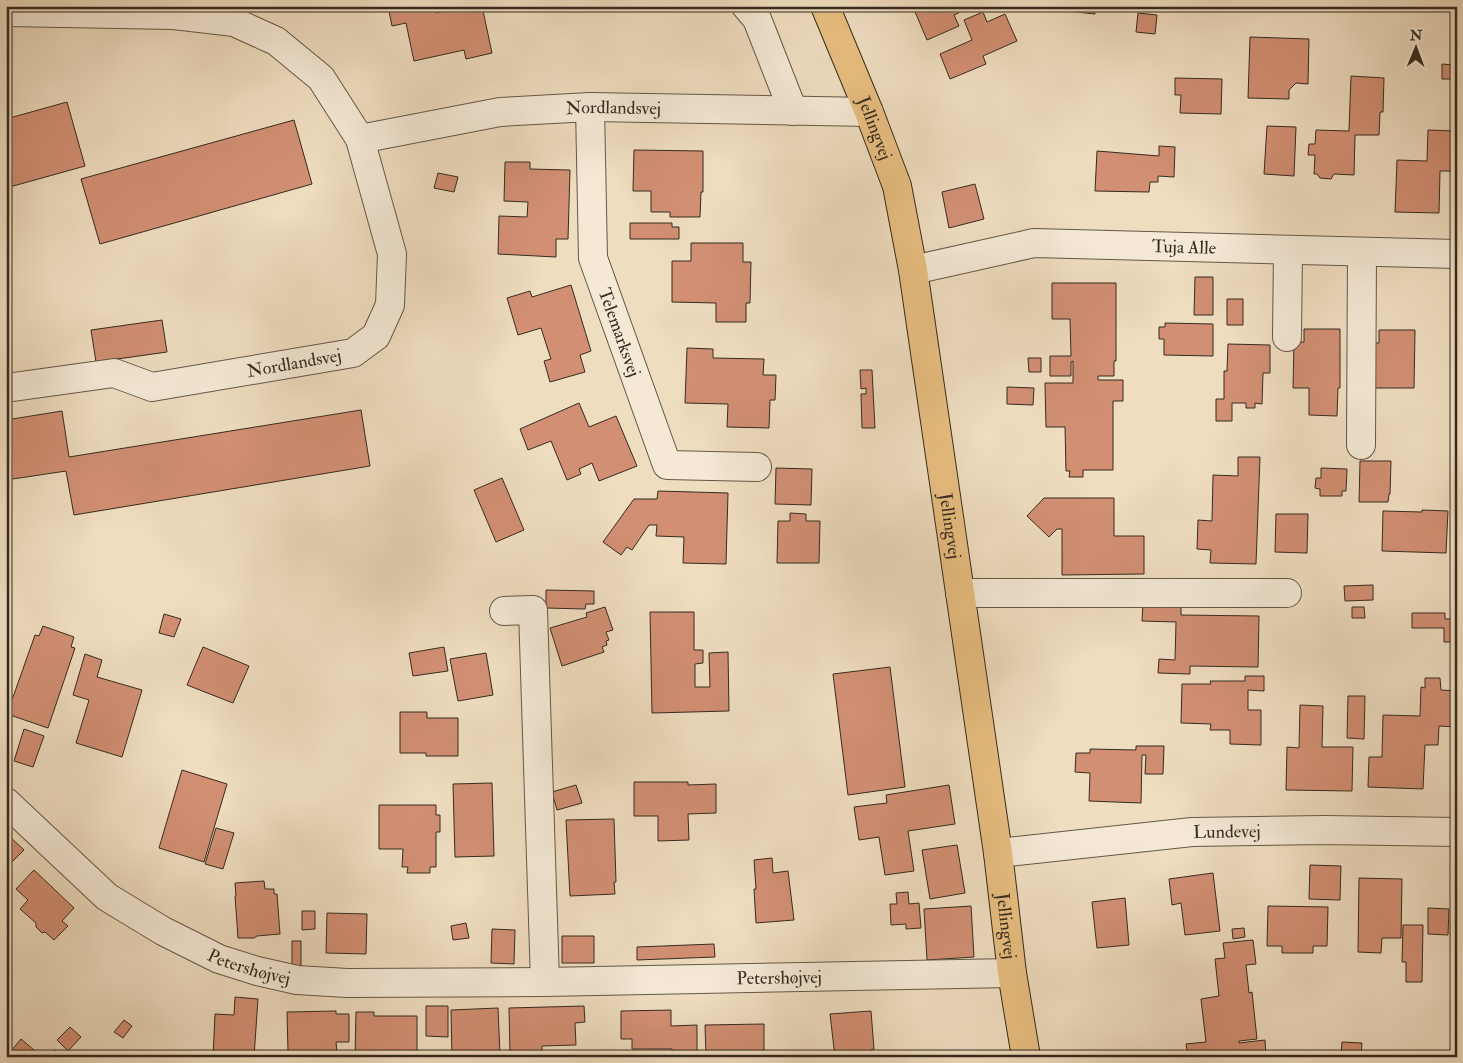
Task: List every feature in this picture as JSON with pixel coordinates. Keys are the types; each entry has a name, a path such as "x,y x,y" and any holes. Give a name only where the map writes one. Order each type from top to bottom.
{"main road":[{"name":"Jellingvej","path":"825,6 897,186 913,270 998,853 1012,973 1026,1057"}],"street":[{"path":"746,6 756,18 793,111"},
{"name":"Nordlandsvej","path":"6,12 174,15 234,22 276,42 321,78 360,139 392,254 390,305 376,336 353,353 152,387 114,373 6,388"},
{"name":"Nordlandsvej","path":"360,139 500,112 590,107 869,112"},
{"name":"Telemarksvej","path":"590,107 593,258 667,465 757,467"},
{"name":"Tuja Alle","path":"913,270 1034,243 1457,254"},
{"path":"1288,250 1288,337"},
{"path":"1361,445 1362,252"},
{"path":"960,593 1287,593"},
{"path":"504,611 533,610 545,982"},
{"name":"Petershøjvej","path":"6,802 107,897 163,931 219,959 257,971 297,980 348,983 545,982 1012,973"},
{"name":"Lundevej","path":"998,853 1192,832 1324,830 1457,832"}],"building":[{"path":"388,6 434,6 436,13 465,6 482,6 492,53 466,59 464,50 414,61 406,23 392,26"},
{"path":"963,6 965,10 954,15 959,26 927,40 913,7"},
{"path":"1068,6 1096,6 1095,14 1067,11"},
{"path":"1219,6 1250,6 1250,9 1219,8"},
{"path":"983,12 987,22 1005,14 1017,41 983,56 986,64 950,79 940,54 972,40 964,20"},
{"path":"1138,13 1157,15 1155,34 1136,32"},
{"path":"1250,37 1309,39 1308,84 1296,83 1289,90 1289,99 1248,98"},
{"path":"1442,64 1453,65 1453,79 1442,79"},
{"path":"1351,76 1384,78 1383,112 1380,112 1379,135 1355,135 1354,175 1334,174 1331,179 1320,178 1317,174 1314,174 1315,155 1308,155 1309,144 1315,144 1316,130 1349,131"},
{"path":"1175,78 1222,79 1221,114 1180,113 1181,95 1175,95"},
{"path":"67,102 85,166 6,188 6,119"},
{"path":"294,120 312,184 100,244 81,179"},
{"path":"1267,126 1296,127 1294,176 1264,174"},
{"path":"1428,130 1455,131 1454,171 1440,171 1439,213 1395,212 1397,160 1427,161"},
{"path":"1159,146 1175,147 1174,177 1158,176 1158,182 1150,182 1149,192 1095,191 1097,151 1159,156"},
{"path":"634,150 703,151 703,192 701,192 700,217 670,217 670,212 651,212 651,191 633,191"},
{"path":"505,162 530,162 530,169 570,170 568,239 556,239 556,257 498,254 499,216 527,217 528,202 504,201"},
{"path":"438,173 458,177 454,192 434,188"},
{"path":"975,184 984,219 949,228 942,192"},
{"path":"630,223 672,223 672,227 679,227 679,239 630,239"},
{"path":"691,243 743,243 743,262 751,262 750,303 746,303 746,322 716,322 716,303 672,302 672,261 691,261"},
{"path":"1195,277 1213,277 1213,315 1194,315"},
{"path":"1052,283 1116,283 1116,361 1114,361 1114,376 1098,376 1098,380 1123,380 1123,401 1113,401 1113,470 1083,470 1083,477 1069,477 1070,471 1066,471 1065,427 1046,427 1045,383 1073,383 1073,361 1071,362 1071,376 1050,376 1050,356 1071,356 1070,319 1052,319"},
{"path":"571,285 591,351 580,355 585,372 550,382 544,361 551,359 541,328 518,335 507,298 530,291 532,297"},
{"path":"1227,299 1243,299 1243,325 1227,325"},
{"path":"162,320 167,352 96,362 91,330"},
{"path":"1165,323 1213,324 1213,356 1164,355 1164,339 1159,339 1159,327 1165,327"},
{"path":"1304,329 1340,329 1340,388 1338,388 1337,416 1309,415 1309,388 1293,388 1294,342 1304,342"},
{"path":"1379,330 1415,330 1414,388 1369,388 1369,343 1379,343"},
{"path":"1228,344 1270,345 1270,373 1263,373 1262,404 1255,403 1255,408 1246,408 1246,403 1232,403 1232,421 1216,421 1216,399 1224,399 1224,371 1227,371"},
{"path":"687,348 713,349 713,358 764,359 763,375 776,375 775,400 770,400 769,428 727,427 728,404 685,403"},
{"path":"1028,358 1041,358 1041,372 1029,372"},
{"path":"860,370 872,370 875,428 862,428 861,394 866,394 866,388 861,389"},
{"path":"1007,387 1034,388 1033,405 1007,404"},
{"path":"579,403 589,427 616,416 637,466 599,481 592,463 579,469 581,474 567,480 551,441 528,450 520,429"},
{"path":"361,410 370,466 74,515 66,471 6,480 6,420 62,411 69,457"},
{"path":"1238,457 1260,457 1256,564 1210,563 1211,550 1197,549 1198,520 1212,521 1213,475 1238,476"},
{"path":"1360,461 1391,461 1388,502 1359,502"},
{"path":"776,468 812,469 811,505 775,504"},
{"path":"1321,468 1347,469 1346,491 1342,491 1342,496 1320,496 1320,489 1315,488 1316,478 1321,478"},
{"path":"502,478 524,530 496,542 474,490"},
{"path":"658,491 728,493 726,564 683,563 684,537 656,536 657,525 649,525 632,550 627,547 621,555 603,542 634,499 657,499"},
{"path":"1044,498 1114,498 1114,536 1144,536 1144,574 1062,575 1062,529 1057,529 1049,537 1027,516"},
{"path":"1422,510 1448,511 1446,553 1382,551 1383,511 1422,512"},
{"path":"790,513 806,514 806,521 820,521 819,563 777,563 778,521 790,521"},
{"path":"1276,514 1308,514 1307,553 1275,552"},
{"path":"1373,585 1373,600 1345,601 1344,586"},
{"path":"546,590 594,591 594,604 586,604 585,609 546,608"},
{"path":"1143,603 1181,604 1181,615 1259,616 1258,667 1190,666 1190,674 1158,673 1159,659 1175,660 1176,622 1142,621"},
{"path":"605,607 613,630 606,632 609,640 606,641 607,645 602,647 604,652 562,666 550,628 587,617 586,613"},
{"path":"1352,607 1364,607 1365,618 1352,618"},
{"path":"650,612 694,612 694,650 703,650 703,663 695,664 695,687 710,687 709,653 728,652 729,711 652,713"},
{"path":"1412,613 1445,613 1445,619 1457,619 1457,642 1444,642 1444,628 1412,628"},
{"path":"164,614 181,619 174,637 159,633"},
{"path":"43,626 74,637 71,647 75,648 48,728 7,714 35,635 39,636"},
{"path":"203,647 249,666 233,703 187,685"},
{"path":"444,647 448,671 413,676 409,653"},
{"path":"486,653 493,695 458,701 450,659"},
{"path":"85,654 102,660 97,677 142,690 122,757 76,743 89,700 73,695"},
{"path":"890,667 905,787 848,795 833,674"},
{"path":"1245,676 1264,676 1264,691 1248,690 1248,710 1261,710 1261,745 1230,744 1230,730 1210,730 1211,724 1181,723 1182,684 1211,684 1210,681 1245,681"},
{"path":"1425,678 1440,678 1441,690 1457,691 1457,727 1439,726 1438,745 1425,745 1423,789 1368,787 1369,757 1382,757 1383,715 1420,716 1421,687 1425,688"},
{"path":"1348,696 1365,696 1364,739 1347,738"},
{"path":"1300,705 1323,706 1322,747 1353,747 1352,791 1286,790 1287,747 1299,748"},
{"path":"400,712 427,712 427,718 458,718 458,756 426,756 426,753 400,753"},
{"path":"24,729 44,736 33,767 14,761"},
{"path":"1136,746 1164,746 1163,774 1145,774 1146,755 1142,755 1141,803 1089,801 1090,773 1075,772 1076,753 1090,753 1090,749 1136,750"},
{"path":"182,770 227,784 204,862 159,848"},
{"path":"634,782 688,782 688,785 716,784 716,813 688,814 689,840 658,841 658,816 634,816"},
{"path":"492,783 494,856 455,857 453,784"},
{"path":"576,785 582,803 557,810 552,792"},
{"path":"949,785 955,824 908,831 914,871 885,875 879,837 859,840 854,807 887,803 886,795"},
{"path":"379,805 436,805 436,815 440,815 440,832 436,832 436,867 430,867 430,873 407,873 408,867 402,867 403,849 379,849"},
{"path":"614,819 615,894 570,896 566,820"},
{"path":"216,828 234,833 223,869 205,864"},
{"path":"6,833 24,850 6,868"},
{"path":"957,845 965,893 930,899 922,850"},
{"path":"772,858 773,873 788,871 794,920 756,923 754,860"},
{"path":"1310,865 1341,866 1340,900 1309,899"},
{"path":"34,870 74,908 62,921 68,926 54,940 45,932 42,933 36,927 36,923 20,909 28,900 16,889"},
{"path":"1213,873 1220,931 1185,935 1181,903 1172,905 1169,879"},
{"path":"1359,878 1402,879 1401,938 1382,938 1381,953 1358,952"},
{"path":"264,881 265,889 274,889 274,894 277,894 280,934 257,936 254,938 238,938 235,883"},
{"path":"908,892 909,904 919,903 921,928 906,929 906,924 891,925 890,904 897,904 896,893"},
{"path":"1452,892 1457,892 1457,936 1451,936"},
{"path":"1125,898 1129,945 1097,948 1092,902"},
{"path":"971,906 974,957 927,960 924,909"},
{"path":"1268,906 1328,907 1327,946 1313,946 1313,953 1282,953 1282,946 1267,946"},
{"path":"1428,908 1449,909 1448,935 1428,934"},
{"path":"302,911 315,911 315,929 302,930"},
{"path":"327,913 367,914 366,954 326,953"},
{"path":"466,923 469,938 453,940 451,926"},
{"path":"1403,925 1423,925 1422,982 1406,982 1406,962 1402,962"},
{"path":"1244,928 1245,937 1233,939 1232,929"},
{"path":"492,929 515,930 514,964 491,963"},
{"path":"562,936 594,936 594,963 562,963"},
{"path":"1253,940 1256,964 1246,965 1249,993 1252,992 1257,1039 1239,1041 1239,1043 1265,1040 1266,1057 1188,1057 1186,1044 1206,1042 1201,999 1219,996 1215,959 1225,958 1223,943"},
{"path":"292,941 301,941 301,968 292,969"},
{"path":"714,944 715,957 637,960 637,947"},
{"path":"235,997 258,999 254,1057 213,1057 215,1014 234,1015"},
{"path":"426,1006 448,1006 448,1037 426,1036"},
{"path":"584,1006 585,1022 575,1023 576,1045 542,1046 542,1052 510,1053 509,1008"},
{"path":"498,1008 500,1055 452,1057 451,1010"},
{"path":"1455,1009 1457,1009 1457,1057 1456,1057"},
{"path":"671,1010 671,1026 697,1025 697,1052 672,1052 672,1049 632,1049 632,1039 621,1039 621,1011"},
{"path":"336,1011 336,1014 349,1014 349,1042 336,1042 337,1052 288,1052 287,1012"},
{"path":"871,1011 874,1049 871,1050 871,1054 856,1055 856,1057 835,1057 830,1014"},
{"path":"356,1012 374,1012 374,1016 417,1016 417,1057 355,1057"},
{"path":"124,1020 132,1026 123,1038 114,1032"},
{"path":"764,1024 764,1057 706,1057 705,1025"},
{"path":"70,1027 81,1037 68,1051 57,1040"},
{"path":"21,1039 41,1056 6,1057"},
{"path":"1342,1042 1362,1043 1361,1057 1341,1056"},
{"path":"55,1050 62,1057 48,1057"}]}
